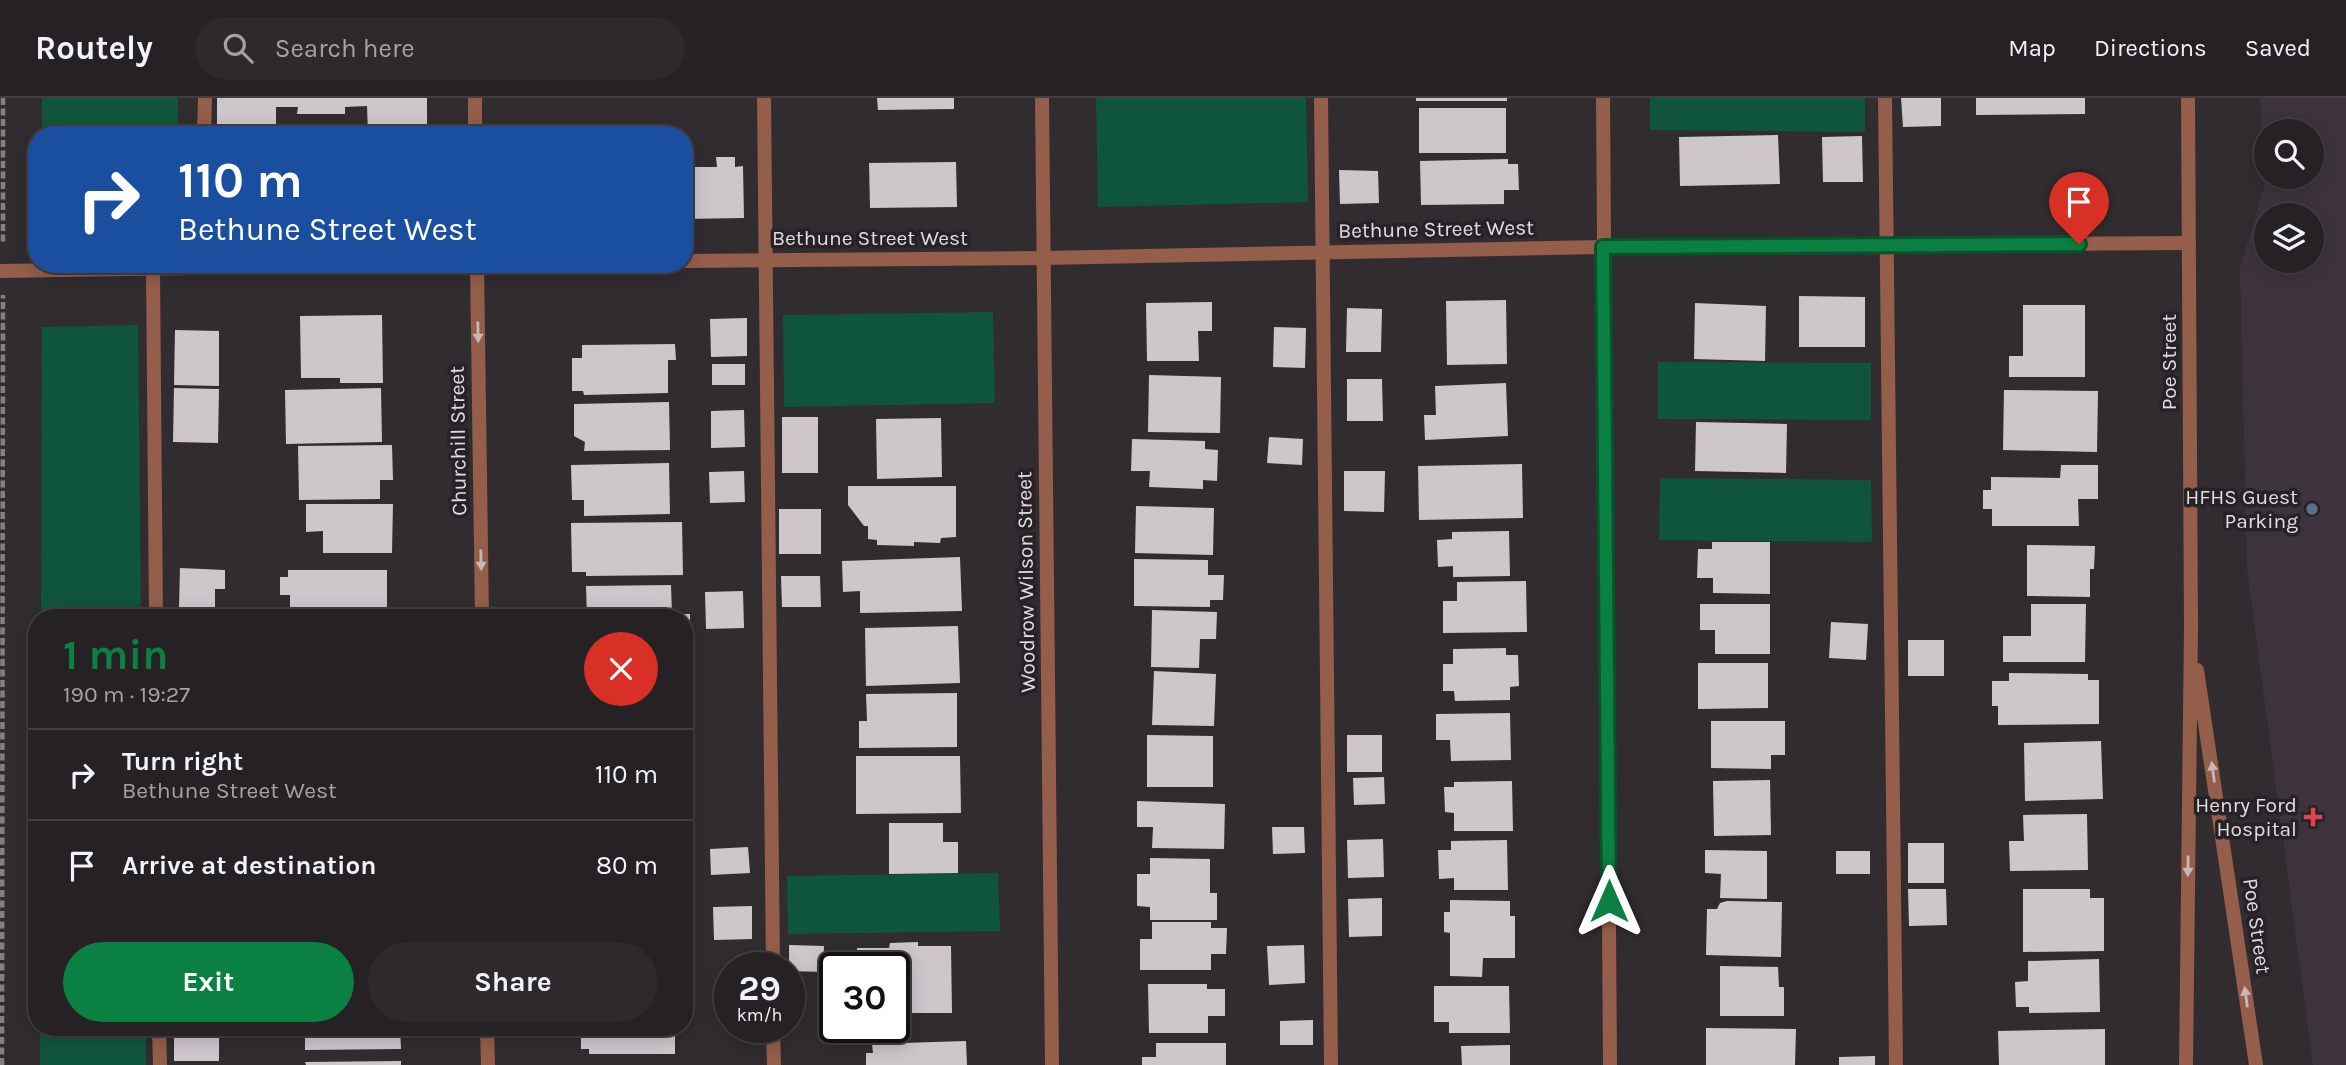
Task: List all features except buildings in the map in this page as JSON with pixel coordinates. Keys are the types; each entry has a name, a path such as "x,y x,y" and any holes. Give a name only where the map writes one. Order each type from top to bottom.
{"street":[{"path":"204,126 205,98"},
{"path":"475,98 475,126"},
{"path":"764,98 773,952"},
{"name":"Woodrow Wilson Street","path":"1042,98 1052,1065"},
{"path":"1321,98 1331,1065"},
{"path":"1603,98 1610,1065"},
{"path":"1885,98 1896,1065"},
{"name":"Poe Street","path":"2186,1065 2191,627 2188,98"},
{"name":"Bethune Street West","path":"693,261 1043,258 1603,247 2189,243"},
{"path":"1,271 28,270"},
{"path":"153,273 156,609"},
{"name":"Churchill Street","path":"477,273 481,609"},
{"name":"Poe Street","path":"2191,627 2256,1065"},
{"path":"159,1036 160,1065"},
{"path":"487,1036 488,1065"},
{"path":"774,1043 774,1065"}],"path":[{"path":"2,1065 3,98"}],"shaded area":[{"name":"Henry Ford Hospital","path":"2260,98 2346,98 2346,1065 2313,1065 2247,569 2240,268 2254,221 2254,273 2324,273 2324,203 2259,203 2263,189 2324,189 2324,119 2261,119"}],"green space":[{"path":"42,98 178,98 178,126 42,126"},
{"path":"1096,98 1306,98 1308,202 1098,207"},
{"path":"1650,98 1865,98 1865,132 1650,130"},
{"path":"993,312 995,403 784,407 783,315"},
{"path":"138,325 141,609 41,609 42,327"},
{"path":"1658,362 1871,363 1871,420 1658,419"},
{"path":"1660,478 1871,480 1872,542 1659,540"},
{"path":"998,873 1000,931 788,934 787,876"},
{"path":"40,1036 146,1036 146,1065 40,1065"}],"place":[{"name":"HFHS Guest Parking","path":"2312,509"},
{"name":"Henry Ford Hospital","path":"2313,817"}],"route":[{"path":"1609,901 1603,247 2079,244"}]}
